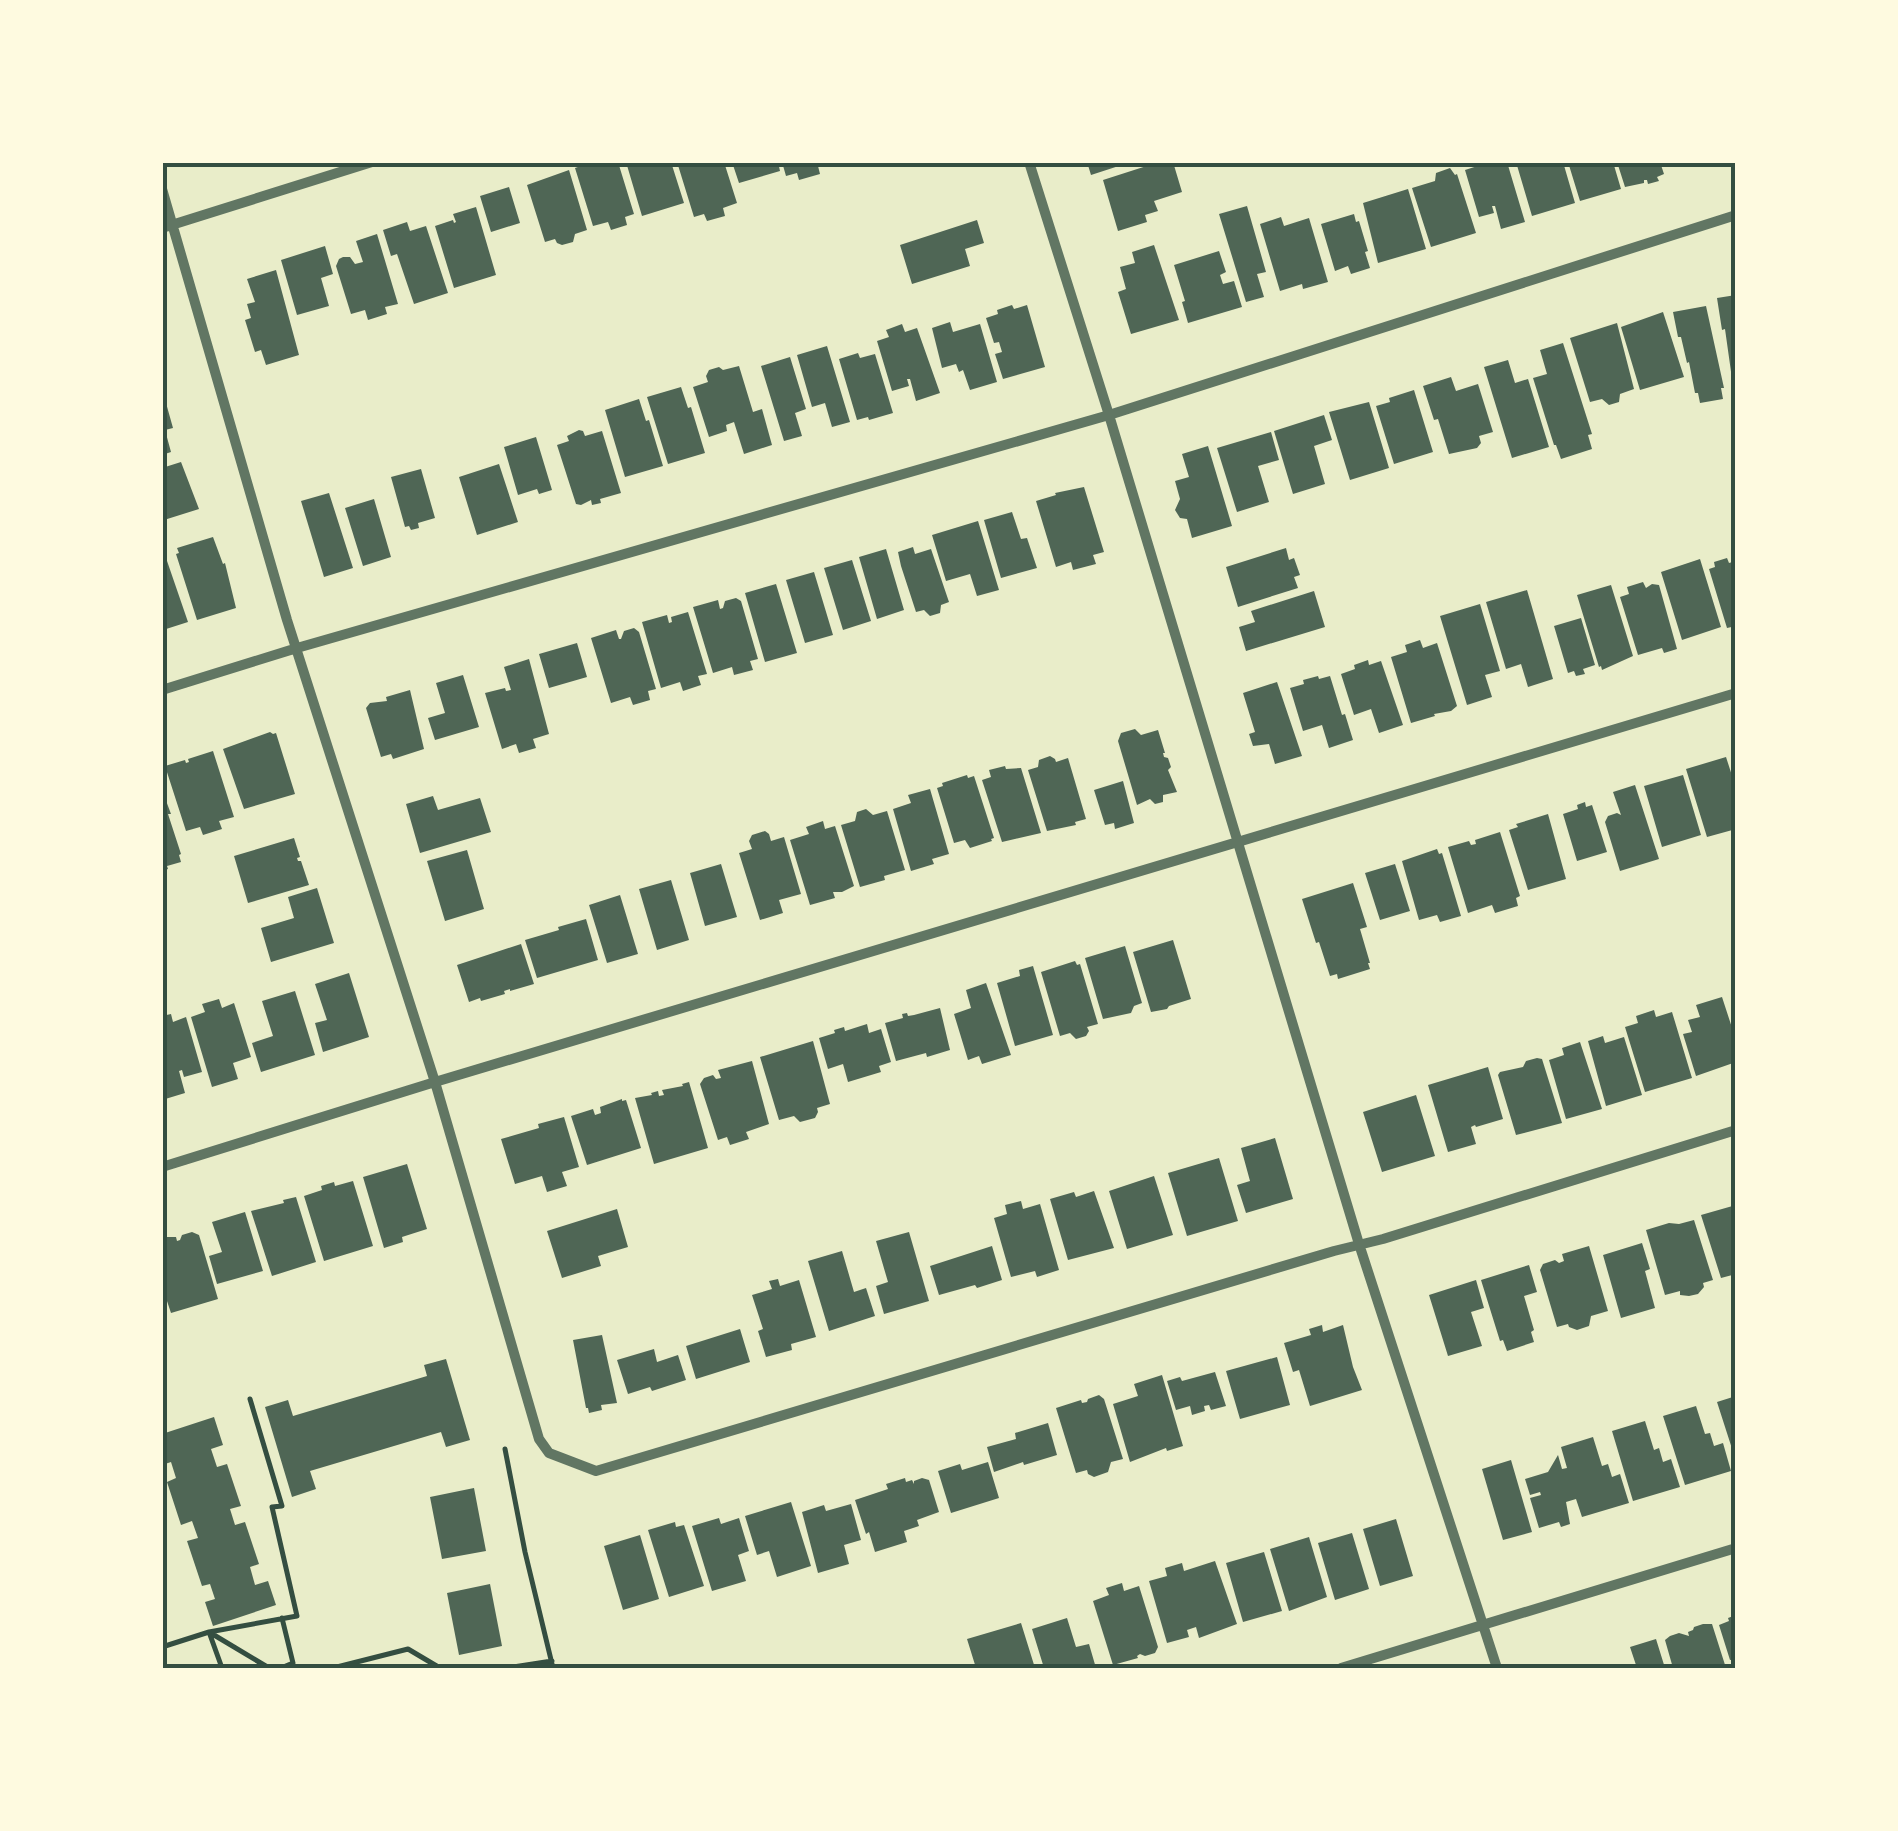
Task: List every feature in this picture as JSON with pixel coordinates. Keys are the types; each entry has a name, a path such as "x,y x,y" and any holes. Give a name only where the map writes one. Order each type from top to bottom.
{"street":[{"path":"168,226 372,162"},
{"path":"1029,162 1359,1244 1496,1668"},
{"path":"162,189 168,226 285,614 435,1082 539,1439 549,1453 596,1470 1736,1130"},
{"path":"162,690 1109,415 1736,216"},
{"path":"162,1166 1736,693"},
{"path":"1341,1668 1736,1548"}],"path":[{"path":"162,1648 208,1632 297,1616 272,1507 282,1506 250,1399"},
{"path":"505,1449 553,1665 506,1668"},
{"path":"281,1668 293,1663 282,1618"},
{"path":"208,1632 222,1668"},
{"path":"208,1632 269,1668"},
{"path":"333,1668 408,1649 440,1668"}],"building":[{"path":"592,162 618,162 634,214 625,217 627,225 611,230 608,222 593,226 575,168"},
{"path":"626,162 671,162 684,203 642,216"},
{"path":"677,162 724,162 737,203 723,208 725,216 707,221 704,214 694,217"},
{"path":"732,162 778,162 780,171 739,183"},
{"path":"782,162 827,163 818,166 820,174 799,180 797,173 786,176"},
{"path":"1087,162 1127,162 1128,163 1091,175"},
{"path":"1159,162 1173,162 1182,192 1154,201 1158,211 1145,215 1147,222 1118,231 1103,180"},
{"path":"1490,162 1507,162 1525,222 1501,229 1495,206 1494,213 1479,217 1465,170"},
{"path":"1516,162 1563,162 1575,203 1532,216"},
{"path":"1568,162 1613,162 1621,189 1580,201"},
{"path":"1617,162 1660,162 1664,174 1657,177 1659,181 1648,184 1644,180 1625,187"},
{"path":"1450,168 1457,174 1476,233 1431,247 1412,188 1435,181 1436,173"},
{"path":"569,170 587,230 575,234 573,242 545,242 527,185"},
{"path":"509,187 520,223 491,232 480,196"},
{"path":"1408,189 1426,249 1378,263 1363,203"},
{"path":"1247,206 1266,272 1257,274 1264,297 1246,302 1219,214"},
{"path":"476,207 496,275 454,288 435,226 453,220 454,223 453,214"},
{"path":"1354,214 1370,268 1351,274 1348,266 1335,271 1321,224"},
{"path":"1281,217 1284,226 1309,218 1328,282 1280,291 1260,224"},
{"path":"977,220 984,243 965,249 970,266 912,284 900,245"},
{"path":"407,222 410,231 426,226 448,293 414,304 397,254 391,256 383,230"},
{"path":"377,234 398,304 385,307 387,314 368,320 365,310 351,314 336,266 343,257 350,257 355,264 363,262 356,241"},
{"path":"1154,245 1179,320 1131,334 1118,292 1126,289 1120,267 1135,263 1132,252"},
{"path":"325,246 333,274 321,278 329,306 297,315 281,260"},
{"path":"1219,251 1226,272 1220,275 1223,284 1234,281 1242,307 1188,323 1174,265"},
{"path":"276,270 299,355 266,365 261,350 255,352 245,320 251,318 247,304 255,302 247,279"},
{"path":"1736,295 1736,386 1733,386 1717,298"},
{"path":"1012,305 1014,309 1027,305 1045,367 1003,379 995,354 1002,352 999,342 994,343 986,318"},
{"path":"1706,306 1724,388 1723,399 1700,403 1673,312"},
{"path":"1663,312 1684,377 1640,390 1621,327"},
{"path":"950,322 953,332 980,324 997,382 970,390 963,370 959,372 956,364 942,368 932,328"},
{"path":"1617,323 1634,389 1620,394 1619,402 1609,405 1602,399 1590,402 1570,338"},
{"path":"902,324 905,332 917,328 940,393 916,401 910,379 909,386 892,391 877,341 889,337 886,330"},
{"path":"1563,343 1592,434 1588,435 1592,449 1561,459 1533,378 1547,374 1540,350"},
{"path":"827,346 850,422 832,427 825,403 812,407 797,355"},
{"path":"858,353 860,358 875,354 893,413 857,420 839,359"},
{"path":"790,357 806,409 795,413 802,436 784,441 761,366"},
{"path":"1508,360 1515,383 1528,379 1549,447 1512,458 1484,367"},
{"path":"739,366 753,412 762,409 772,445 744,454 734,422 726,425 727,431 709,437 693,387 708,382 709,370"},
{"path":"1451,377 1456,391 1478,384 1493,432 1479,436 1481,443 1477,448 1449,454 1423,386"},
{"path":"681,387 705,453 668,464 647,397"},
{"path":"1414,390 1433,452 1394,464 1376,406"},
{"path":"639,399 663,466 625,477 605,410"},
{"path":"1369,402 1389,468 1350,480 1329,412"},
{"path":"166,403 173,428 165,430 171,452 162,455 162,404"},
{"path":"1324,415 1332,440 1314,446 1325,484 1293,494 1274,431"},
{"path":"579,430 585,436 602,431 621,493 600,499 601,503 592,505 591,500 576,504 557,445 569,441 567,436"},
{"path":"1271,432 1279,460 1258,466 1269,502 1237,512 1217,448"},
{"path":"536,437 552,490 539,494 537,489 518,495 504,447"},
{"path":"1208,446 1232,526 1192,538 1187,519 1180,518 1175,510 1180,499 1175,481 1189,477 1182,454"},
{"path":"181,462 199,509 164,520 162,468"},
{"path":"499,464 518,522 477,535 459,477"},
{"path":"421,469 435,518 418,523 419,528 411,530 405,527 391,477"},
{"path":"1084,487 1104,552 1093,555 1096,564 1073,570 1071,562 1056,567 1036,501"},
{"path":"329,493 353,568 324,577 301,501"},
{"path":"374,499 391,557 363,566 345,508"},
{"path":"1012,512 1021,539 1027,538 1037,568 1001,578 984,520"},
{"path":"978,521 999,590 977,596 970,574 946,581 932,535"},
{"path":"213,537 225,563 236,608 197,620 177,548"},
{"path":"913,547 915,554 931,549 949,602 941,605 940,613 930,616 924,610 916,612 898,552"},
{"path":"1286,548 1300,575 1294,577 1298,588 1238,607 1226,567"},
{"path":"886,549 904,610 877,619 859,557"},
{"path":"166,558 188,622 163,630 162,559"},
{"path":"1727,558 1729,563 1736,561 1736,626 1727,628 1709,569 1715,567 1714,562"},
{"path":"1700,559 1721,627 1682,640 1661,572"},
{"path":"852,560 871,621 843,630 824,568"},
{"path":"814,572 833,635 805,643 786,580"},
{"path":"1643,582 1646,588 1659,585 1677,649 1664,653 1662,648 1638,655 1620,597 1629,594 1627,587"},
{"path":"776,584 797,653 765,662 745,593"},
{"path":"1611,585 1633,656 1602,670 1577,595"},
{"path":"1527,590 1553,679 1528,687 1521,664 1506,669 1486,602"},
{"path":"1314,591 1325,627 1246,651 1239,627 1255,622 1251,611"},
{"path":"718,600 720,609 725,601 741,601 758,659 750,661 753,670 734,675 732,667 713,673 693,607"},
{"path":"1480,604 1500,671 1485,675 1492,697 1467,705 1440,616"},
{"path":"688,612 707,674 698,676 701,685 683,691 680,682 661,688 642,622 667,615 669,623 671,617"},
{"path":"1581,618 1595,665 1576,676 1574,671 1568,673 1554,626"},
{"path":"634,628 639,632 656,689 648,691 650,700 633,705 630,697 611,703 591,638 616,630 621,639 624,631"},
{"path":"1420,640 1423,648 1437,643 1457,706 1411,723 1391,657 1407,652 1405,645"},
{"path":"577,643 587,677 549,688 539,654"},
{"path":"529,659 549,734 533,739 536,748 519,753 516,744 502,749 485,693 511,690 504,667"},
{"path":"1368,660 1369,665 1381,661 1403,725 1379,733 1371,709 1354,715 1341,674"},
{"path":"463,675 479,727 435,740 428,718 445,713 436,683"},
{"path":"1318,676 1330,676 1353,740 1329,748 1322,725 1303,731 1290,688"},
{"path":"1277,682 1302,756 1275,764 1269,744 1253,746 1249,734 1255,732 1243,693"},
{"path":"410,690 424,749 393,759 391,754 381,757 366,708 370,703 387,701 386,697"},
{"path":"1135,729 1141,735 1158,730 1177,792 1163,795 1163,802 1155,804 1150,799 1137,805 1118,741 1121,733"},
{"path":"276,733 295,794 244,809 223,749"},
{"path":"213,751 234,817 219,821 222,829 203,835 200,827 186,831 165,766 185,760 186,763"},
{"path":"1050,756 1056,762 1068,758 1086,819 1047,831 1028,770"},
{"path":"1726,757 1736,788 1736,829 1707,837 1686,769"},
{"path":"1021,768 1041,833 1002,842 982,780 991,777 989,770"},
{"path":"967,775 974,776 994,838 970,848 965,840 954,843 937,788"},
{"path":"1683,775 1701,835 1662,847 1644,786"},
{"path":"1123,781 1134,823 1115,829 1114,823 1105,825 1094,790"},
{"path":"1635,785 1659,859 1620,871 1605,822 1608,816 1621,815 1613,792"},
{"path":"930,789 949,854 932,859 934,864 911,871 893,809 911,803 908,795"},
{"path":"162,790 181,862 162,871"},
{"path":"433,796 438,810 480,798 491,832 420,853 406,804"},
{"path":"1585,802 1586,807 1592,805 1607,852 1577,861 1563,814"},
{"path":"866,809 873,815 887,811 905,870 860,887 841,825 855,821 857,812"},
{"path":"1548,814 1566,879 1528,890 1509,830"},
{"path":"823,821 825,829 835,826 854,886 833,892 835,898 810,905 790,840 809,834 806,827"},
{"path":"765,831 771,841 784,837 801,894 779,900 783,913 760,920 739,853 752,849 752,835"},
{"path":"1500,832 1520,896 1516,898 1518,906 1495,913 1492,905 1468,913 1448,847 1469,841 1476,844 1475,840"},
{"path":"294,838 300,857 297,858 309,885 248,903 234,856"},
{"path":"1437,849 1442,853 1461,916 1440,922 1437,915 1419,920 1402,861"},
{"path":"467,850 484,909 445,921 427,861"},
{"path":"721,864 737,917 705,926 690,873"},
{"path":"1395,864 1410,911 1380,920 1365,873"},
{"path":"671,880 689,940 657,950 639,889"},
{"path":"1353,883 1367,927 1360,929 1370,969 1338,979 1337,974 1330,976 1302,899"},
{"path":"317,888 334,943 271,962 261,928 294,918 288,897"},
{"path":"620,895 638,954 607,963 589,905"},
{"path":"586,919 598,960 537,978 525,940"},
{"path":"1173,940 1191,999 1151,1012 1133,952"},
{"path":"521,944 534,984 469,1002 457,965"},
{"path":"1125,946 1142,1003 1134,1006 1131,1013 1103,1019 1085,958"},
{"path":"1075,961 1080,964 1098,1024 1087,1027 1086,1036 1076,1039 1070,1033 1060,1036 1041,972"},
{"path":"1033,966 1053,1035 1015,1046 997,983 1020,976 1019,970"},
{"path":"349,973 369,1037 323,1052 315,1023 327,1020 315,984"},
{"path":"986,983 1011,1055 982,1064 979,1056 968,1060 954,1014 971,1008 966,990"},
{"path":"295,991 315,1055 261,1072 252,1043 273,1036 262,1001"},
{"path":"1722,997 1736,1040 1736,1062 1696,1076 1683,1034 1692,1032 1688,1020 1700,1017 1696,1005"},
{"path":"219,999 222,1008 234,1003 251,1057 233,1063 238,1079 212,1087 191,1017 205,1012 202,1004"},
{"path":"940,1008 950,1050 896,1061 885,1023 903,1018 902,1014"},
{"path":"1654,1010 1656,1017 1672,1012 1692,1078 1645,1092 1625,1027 1638,1023 1636,1016"},
{"path":"171,1014 173,1022 186,1017 202,1072 184,1077 179,1071 185,1093 162,1100 162,1016"},
{"path":"867,1024 869,1033 881,1029 891,1062 879,1066 881,1072 848,1082 843,1064 828,1069 819,1038 844,1027 845,1031"},
{"path":"1603,1036 1605,1043 1624,1037 1642,1095 1606,1106 1588,1041"},
{"path":"813,1041 830,1104 817,1108 815,1118 800,1122 794,1116 779,1120 760,1057"},
{"path":"1580,1042 1602,1109 1566,1119 1549,1060 1564,1055 1562,1048"},
{"path":"1542,1059 1562,1123 1516,1135 1498,1075"},
{"path":"752,1061 769,1124 746,1132 749,1139 730,1145 727,1137 718,1140 700,1084 713,1075 721,1078 718,1070"},
{"path":"1488,1067 1503,1119 1471,1127 1476,1144 1448,1152 1428,1085"},
{"path":"689,1082 708,1148 654,1164 635,1098 658,1091 659,1096 664,1095 662,1090"},
{"path":"1416,1095 1435,1156 1382,1172 1363,1112"},
{"path":"626,1100 641,1148 587,1165 571,1116 593,1109 595,1115 601,1113 600,1107"},
{"path":"564,1117 579,1167 562,1172 567,1186 547,1192 542,1176 515,1184 501,1139"},
{"path":"1275,1138 1293,1199 1246,1213 1237,1185 1250,1181 1241,1148"},
{"path":"1219,1158 1238,1221 1187,1236 1168,1173"},
{"path":"407,1164 427,1229 384,1248 363,1177"},
{"path":"1154,1176 1173,1235 1127,1249 1109,1191"},
{"path":"353,1181 373,1246 324,1261 304,1196 334,1182 335,1186"},
{"path":"1094,1191 1114,1248 1068,1260 1050,1199"},
{"path":"296,1197 316,1262 272,1276 251,1211"},
{"path":"1021,1201 1023,1209 1040,1204 1059,1270 1037,1277 1035,1271 1011,1277 994,1218 1007,1214 1005,1205"},
{"path":"1736,1205 1736,1274 1721,1278 1701,1215"},
{"path":"617,1209 628,1247 598,1256 601,1266 562,1278 547,1231"},
{"path":"245,1212 263,1271 217,1284 209,1256 222,1252 212,1222"},
{"path":"1694,1220 1713,1280 1703,1283 1698,1294 1680,1295 1680,1291 1665,1295 1646,1230"},
{"path":"192,1232 199,1235 218,1299 171,1313 162,1286 162,1237 176,1237 177,1241"},
{"path":"909,1232 929,1301 884,1314 876,1286 888,1282 876,1241"},
{"path":"1642,1243 1655,1308 1621,1318 1603,1255"},
{"path":"992,1246 1002,1280 939,1295 930,1266"},
{"path":"1589,1246 1608,1311 1591,1316 1589,1326 1577,1330 1568,1324 1557,1327 1540,1270 1543,1264 1564,1261 1562,1254"},
{"path":"842,1251 854,1292 866,1288 875,1316 829,1331 808,1261"},
{"path":"1529,1265 1537,1292 1524,1296 1534,1342 1507,1351 1503,1340 1500,1341 1481,1280"},
{"path":"778,1279 780,1286 799,1280 816,1337 791,1344 792,1350 766,1357 758,1331 763,1329 752,1295 772,1289 769,1281"},
{"path":"1476,1280 1484,1308 1471,1312 1482,1346 1448,1356 1429,1295"},
{"path":"1322,1325 1323,1332 1343,1325 1362,1390 1310,1406 1299,1370 1293,1372 1284,1343 1311,1335 1309,1329"},
{"path":"740,1329 750,1362 696,1379 686,1346"},
{"path":"602,1335 617,1403 601,1405 602,1410 589,1413 573,1340"},
{"path":"654,1349 657,1362 678,1355 686,1380 628,1394 617,1360"},
{"path":"1277,1357 1290,1405 1240,1419 1226,1371"},
{"path":"446,1359 470,1440 446,1447 441,1432 310,1471 316,1489 292,1497 265,1407 288,1400 293,1416 427,1376 424,1365"},
{"path":"1215,1372 1226,1406 1211,1410 1209,1405 1204,1406 1205,1411 1192,1415 1190,1406 1176,1410 1167,1381"},
{"path":"1162,1375 1183,1446 1130,1462 1113,1404 1138,1396 1134,1384"},
{"path":"1099,1395 1104,1399 1123,1459 1111,1462 1108,1472 1094,1477 1087,1470 1076,1473 1056,1408 1081,1400 1087,1402"},
{"path":"1736,1396 1736,1458 1735,1458 1717,1402"},
{"path":"1696,1406 1705,1434 1710,1433 1714,1446 1723,1443 1731,1471 1685,1485 1663,1416"},
{"path":"214,1417 223,1445 211,1449 217,1467 227,1464 241,1506 230,1509 235,1525 245,1522 259,1564 250,1567 255,1585 268,1581 276,1605 213,1626 205,1602 215,1599 210,1584 202,1586 187,1541 198,1538 192,1521 181,1525 167,1482 176,1478 171,1462 162,1465 162,1434"},
{"path":"1645,1421 1654,1450 1659,1448 1663,1462 1671,1459 1680,1487 1633,1501 1612,1431"},
{"path":"1048,1423 1057,1455 994,1472 987,1447 1016,1439 1015,1433"},
{"path":"1593,1437 1602,1466 1608,1464 1612,1477 1620,1474 1629,1503 1582,1517 1576,1499 1566,1502 1570,1524 1561,1527 1559,1522 1539,1528 1530,1498 1541,1495 1530,1495 1525,1479 1548,1472 1558,1455 1562,1469 1567,1468 1561,1447"},
{"path":"1511,1460 1532,1532 1503,1540 1482,1469"},
{"path":"988,1462 999,1498 951,1513 938,1471 960,1464 962,1470"},
{"path":"905,1478 914,1484 922,1478 929,1480 939,1512 917,1520 919,1526 904,1531 907,1542 875,1552 855,1500 888,1489 886,1484"},
{"path":"474,1488 486,1551 442,1559 430,1497"},
{"path":"791,1502 811,1566 777,1577 769,1551 757,1555 745,1516"},
{"path":"851,1504 861,1540 844,1545 849,1564 818,1573 802,1512 824,1505 826,1511"},
{"path":"719,1518 721,1524 739,1518 749,1551 738,1555 746,1581 712,1591 692,1526"},
{"path":"1396,1519 1413,1576 1380,1586 1363,1529"},
{"path":"675,1522 676,1527 684,1525 704,1586 669,1597 648,1530"},
{"path":"1352,1533 1369,1589 1335,1600 1318,1543"},
{"path":"640,1535 659,1599 623,1610 604,1546"},
{"path":"1309,1537 1327,1597 1289,1611 1270,1549"},
{"path":"1264,1552 1282,1611 1243,1622 1226,1563"},
{"path":"1215,1561 1237,1624 1199,1638 1196,1627 1187,1630 1189,1637 1167,1643 1149,1581 1167,1576 1165,1568 1182,1563 1184,1571"},
{"path":"1122,1583 1124,1591 1139,1586 1158,1647 1155,1653 1140,1654 1113,1665 1093,1601 1109,1595 1106,1588"},
{"path":"490,1584 502,1646 459,1655 447,1593"},
{"path":"1736,1615 1736,1659 1730,1660 1719,1625"},
{"path":"1067,1618 1076,1647 1089,1644 1096,1668 1044,1668 1032,1629"},
{"path":"1021,1623 1035,1668 976,1668 967,1639"},
{"path":"1712,1624 1726,1668 1673,1668 1665,1640 1679,1633 1689,1636 1688,1632"},
{"path":"1656,1639 1665,1668 1637,1668 1630,1647"}]}
